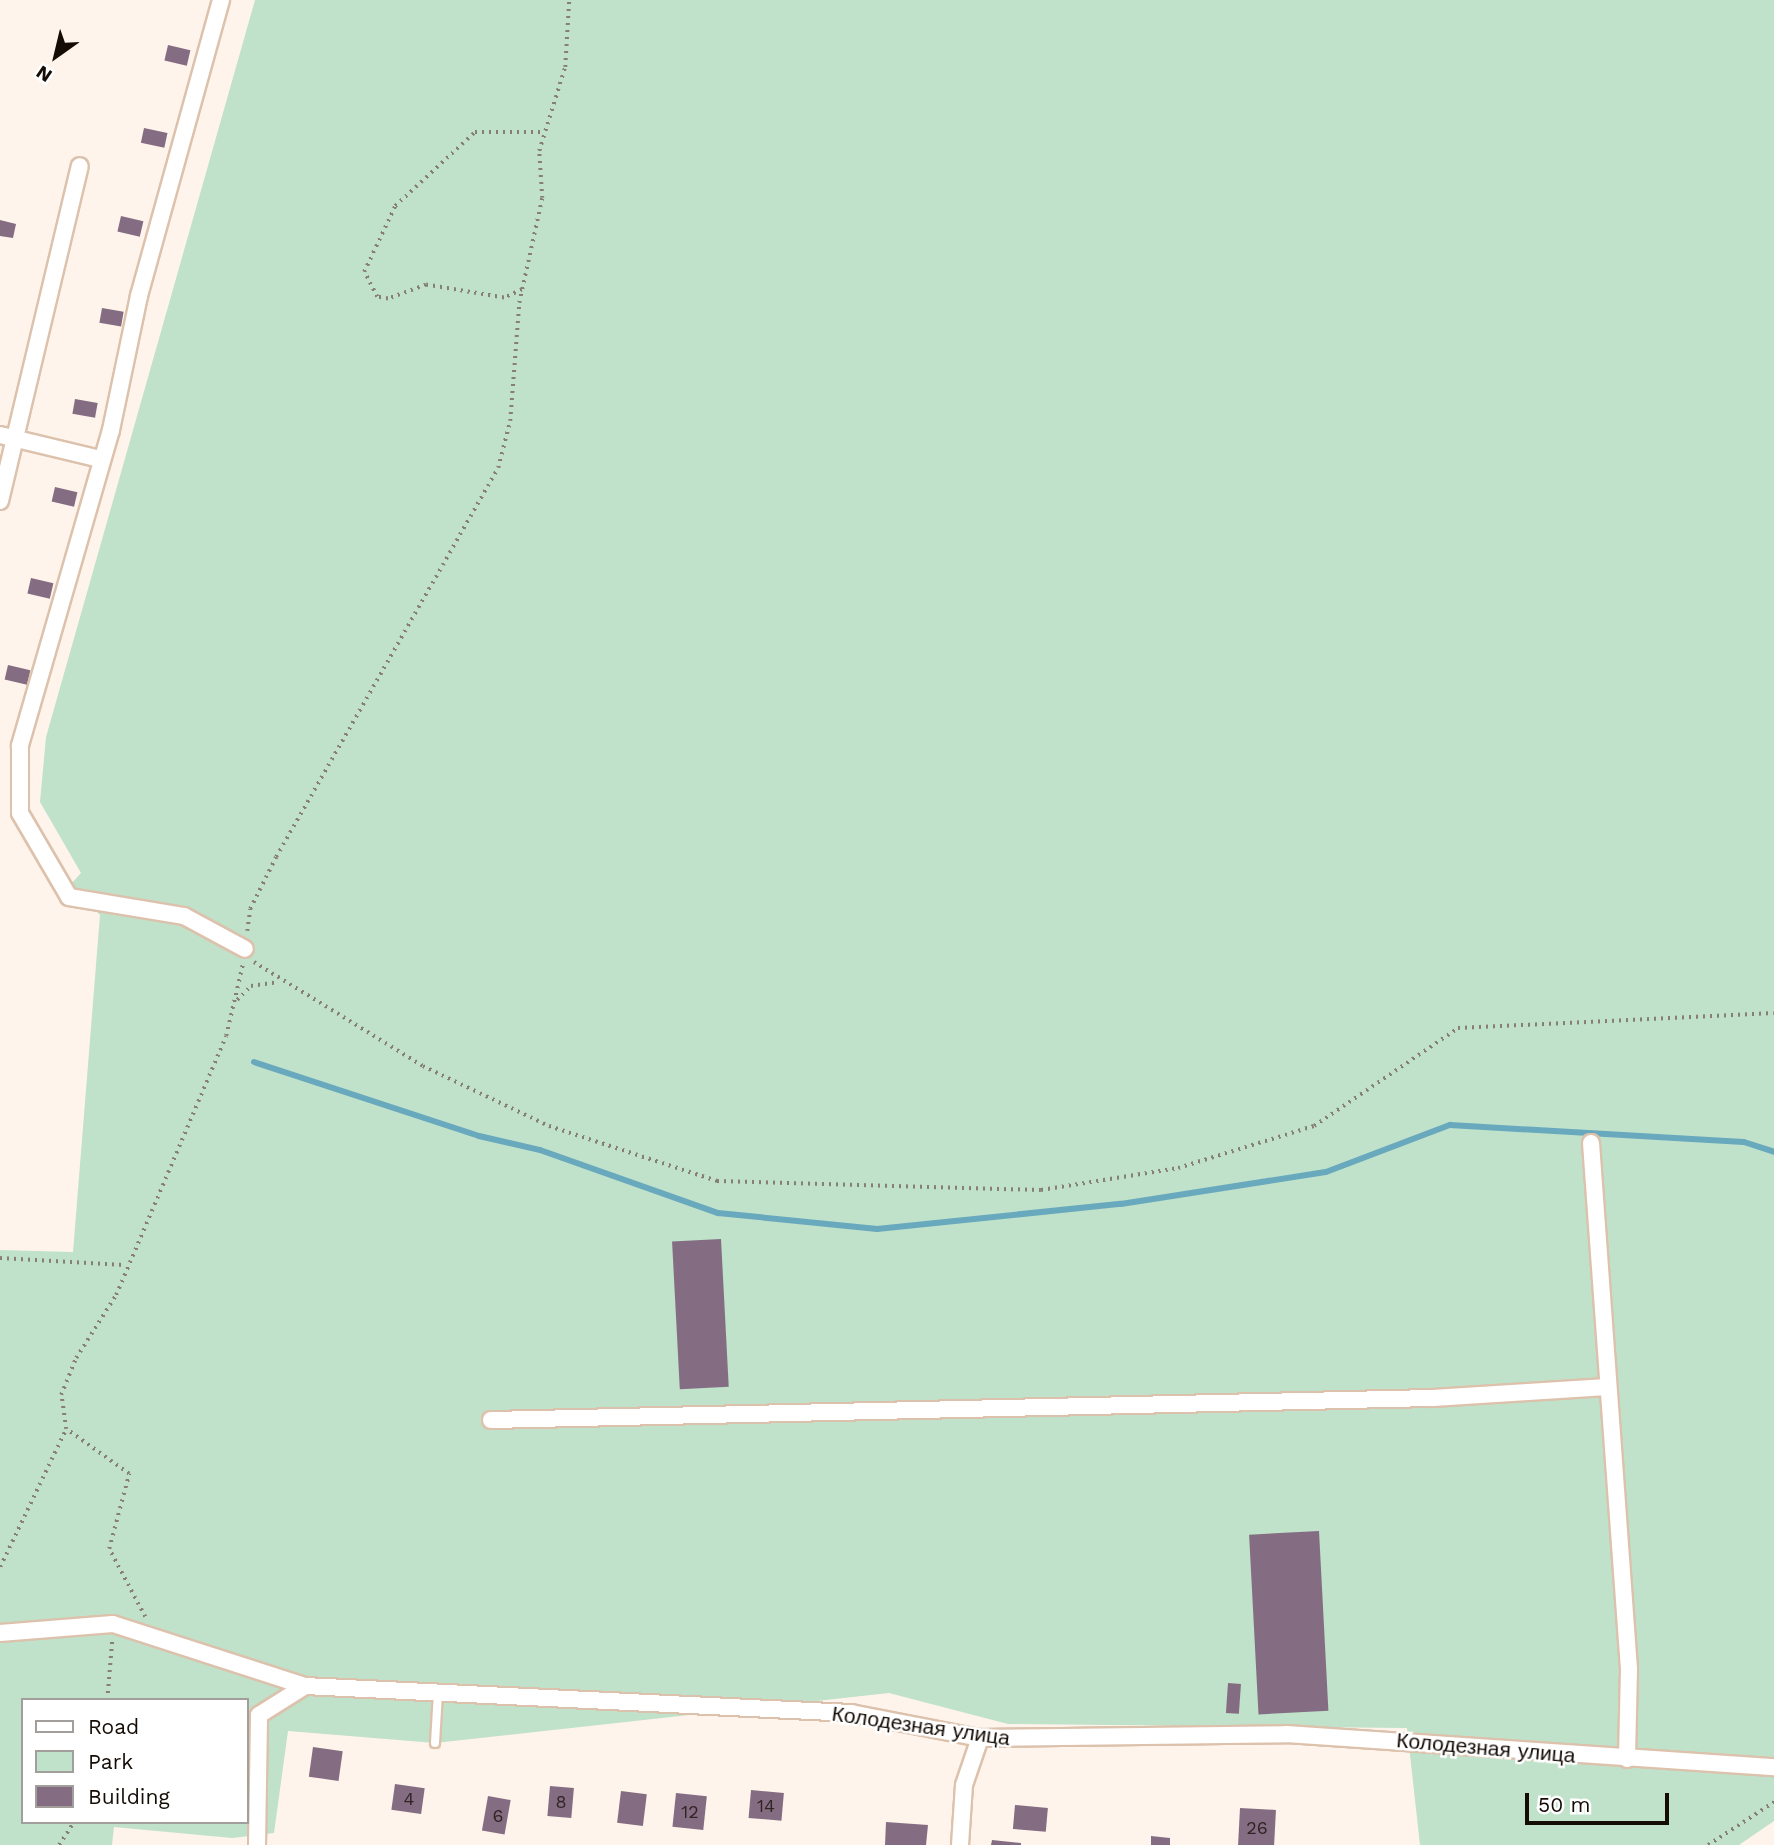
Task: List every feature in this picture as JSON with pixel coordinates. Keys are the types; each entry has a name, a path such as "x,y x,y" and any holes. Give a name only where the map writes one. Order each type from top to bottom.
{"street":[{"path":"221,0 100,459 20,747 20,813 69,897 184,916 245,949"},
{"path":"0,501 8,436 80,166"},
{"path":"8,436 100,459"},
{"path":"1591,1143 1629,1669 1627,1759"},
{"path":"491,1420 1433,1398 1607,1387"},
{"path":"0,1633 113,1625"},
{"name":"Колодезная улица","path":"113,1625 158,1643 305,1686 851,1713 980,1738 1287,1734 1774,1767"},
{"path":"257,1845 259,1715 305,1686"},
{"path":"960,1845 964,1785 980,1738"}],"lane":[{"path":"435,1743 438,1693"}],"path":[{"path":"0,1567 66,1429 61,1395 76,1358 116,1295 124,1265 234,1005 250,909 276,858 498,468 523,289 542,198 545,132 565,67 569,0"},
{"path":"523,289 504,298 426,285 388,299 377,297 365,272 395,206 475,132 545,132"},
{"path":"245,949 279,982 423,1066 549,1126 717,1181 1041,1190 1178,1168 1314,1126 1458,1028 1774,1013"},
{"path":"234,1005 251,986 279,982"},
{"path":"0,1258 124,1265"},
{"path":"66,1429 129,1474 109,1549 158,1643"},
{"path":"107,1698 113,1625"},
{"path":"1708,1845 1774,1802"},
{"path":"59,1845 73,1824"}],"green space":[{"path":"255,0 1774,0 1774,1821 1739,1845 1420,1845 1407,1728 1008,1724 889,1693 435,1743 288,1731 274,1833 232,1838 114,1827 112,1845 0,1845 0,1250 73,1252 100,915 71,884 81,873 40,802 46,737"}],"building":[{"path":"168,45 190,50 187,66 164,61"},
{"path":"144,128 167,133 164,148 141,143"},
{"path":"121,216 143,221 140,237 117,232"},
{"path":"0,220 16,224 13,238 0,236"},
{"path":"102,308 124,312 121,327 99,323"},
{"path":"75,399 98,403 95,418 72,414"},
{"path":"55,487 77,492 74,507 52,502"},
{"path":"31,578 53,583 50,599 27,594"},
{"path":"8,665 30,670 27,685 5,680"},
{"path":"721,1239 729,1387 680,1389 672,1242"},
{"path":"1319,1531 1328,1711 1259,1714 1249,1535"},
{"path":"1228,1683 1241,1684 1239,1714 1226,1713"},
{"path":"313,1747 343,1751 339,1781 309,1777"},
{"path":"395,1784 425,1788 421,1814 391,1810"},
{"path":"550,1786 574,1788 571,1818 547,1816"},
{"path":"751,1790 784,1793 781,1821 749,1818"},
{"path":"621,1791 647,1794 643,1826 617,1823"},
{"path":"676,1793 707,1796 703,1830 672,1827"},
{"path":"488,1796 511,1800 505,1834 482,1830"},
{"path":"1015,1805 1048,1808 1046,1832 1013,1829"},
{"path":"1240,1808 1276,1810 1274,1845 1238,1845"},
{"path":"886,1822 928,1825 926,1845 885,1845"},
{"path":"1151,1836 1170,1838 1170,1845 1151,1845"},
{"path":"992,1840 1021,1843 1021,1845 991,1845"}],"waterway":[{"path":"254,1062 479,1136 540,1150 718,1213 877,1229 1121,1204 1326,1172 1450,1125 1744,1142 1774,1152"}]}
